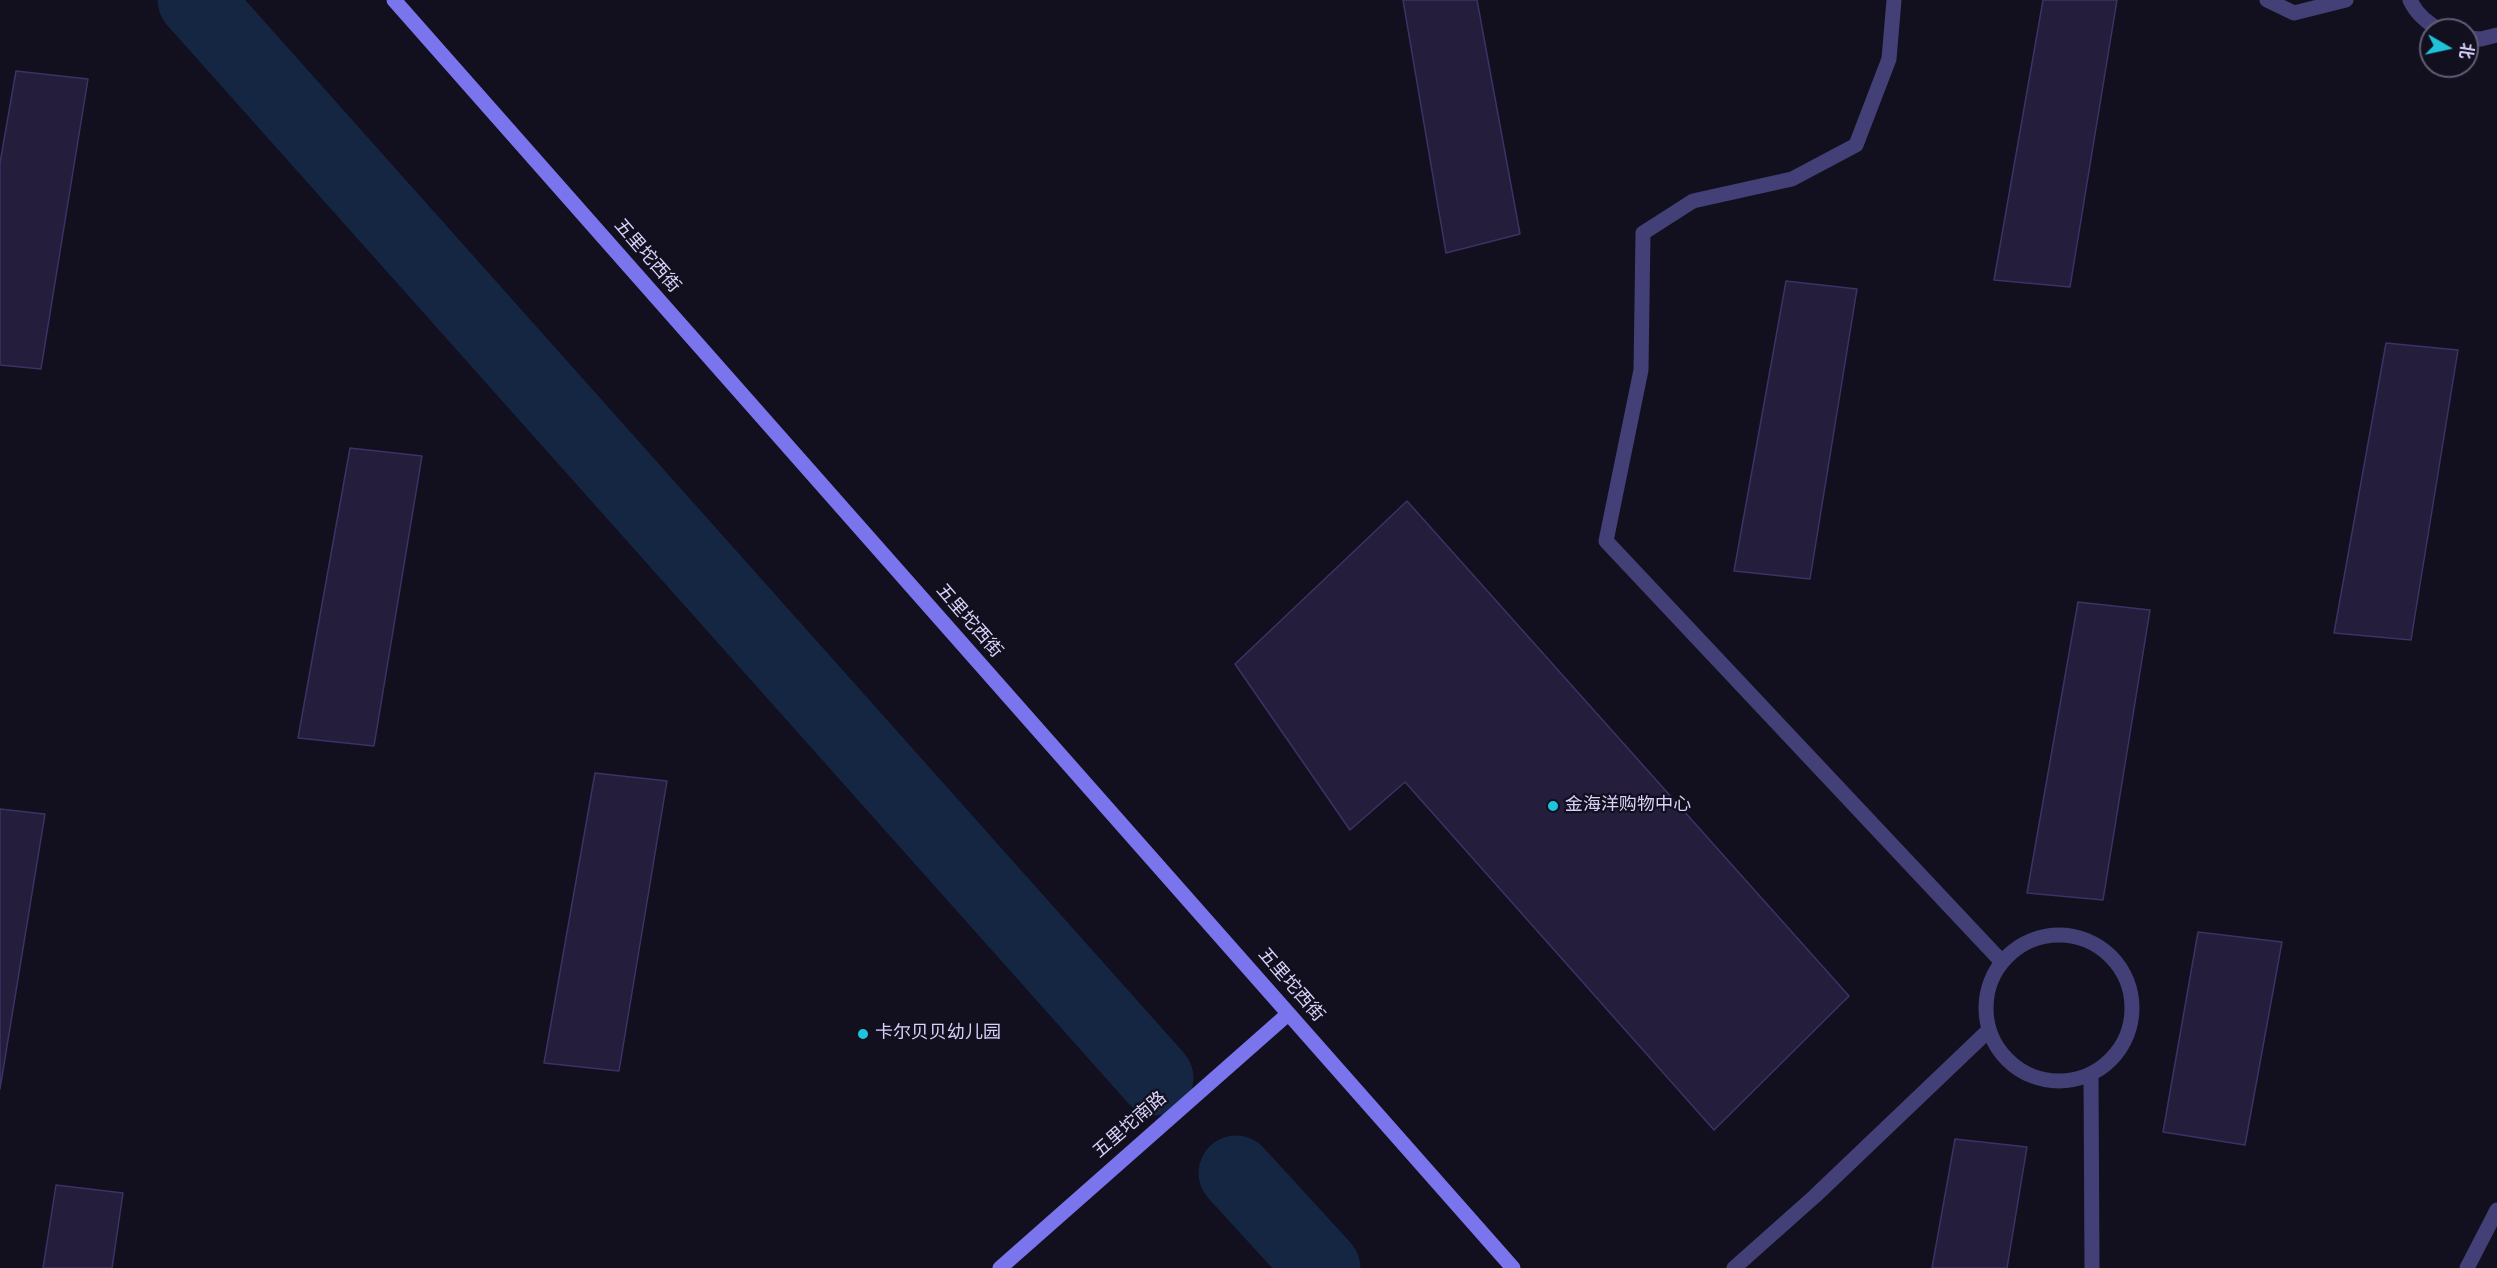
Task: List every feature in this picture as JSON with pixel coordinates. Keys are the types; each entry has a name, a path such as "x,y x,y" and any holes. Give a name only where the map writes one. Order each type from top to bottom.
{"street":[{"name":"五里坨西街","path":"394,0 1513,1268"},
{"name":"五里坨南路","path":"1000,1268 1288,1014"}],"lane":[{"path":"1894,0 1889,59 1856,145 1792,179 1693,201 1642,233 1641,370 1606,541 2002,962"},
{"path":"2267,0 2294,13 2346,0"},
{"path":"2410,0 2414,8 2425,18"},
{"path":"2479,39 2497,35"},
{"path":"2066,934 2089,940 2109,953 2124,972 2132,995 2133,1019 2125,1042 2111,1062 2091,1075 2067,1082 2042,1081 2019,1070 2000,1053 1989,1030 1986,1006 1990,983 2002,962 2020,945 2042,936 2066,934"},
{"path":"1734,1268 1815,1197 1989,1030"},
{"path":"2091,1075 2092,1268"},
{"path":"2467,1268 2497,1210"}],"building":[{"path":"1403,0 1477,0 1520,234 1446,253"},
{"path":"2043,0 2117,0 2070,287 1994,280"},
{"path":"16,71 88,79 41,369 0,365 0,163"},
{"path":"1786,281 1857,289 1810,579 1734,571"},
{"path":"2386,343 2458,350 2411,640 2334,633"},
{"path":"350,448 422,456 374,746 298,738"},
{"name":"金海洋购物中心","path":"1407,501 1849,996 1714,1130 1405,782 1350,830 1235,664"},
{"path":"2078,602 2150,610 2103,900 2027,893"},
{"path":"595,773 667,781 619,1071 544,1063"},
{"path":"0,809 45,814 0,1089"},
{"path":"2198,932 2282,942 2245,1145 2163,1132"},
{"path":"1955,1139 2027,1147 2007,1268 1932,1268"},
{"path":"56,1185 123,1193 112,1268 43,1268"}],"waterway":[{"path":"195,0 1156,1078"},
{"path":"1236,1173 1323,1268"}],"place":[{"name":"金海洋购物中心","path":"1553,806"},
{"name":"卡尔贝贝幼儿园","path":"863,1034"}]}
